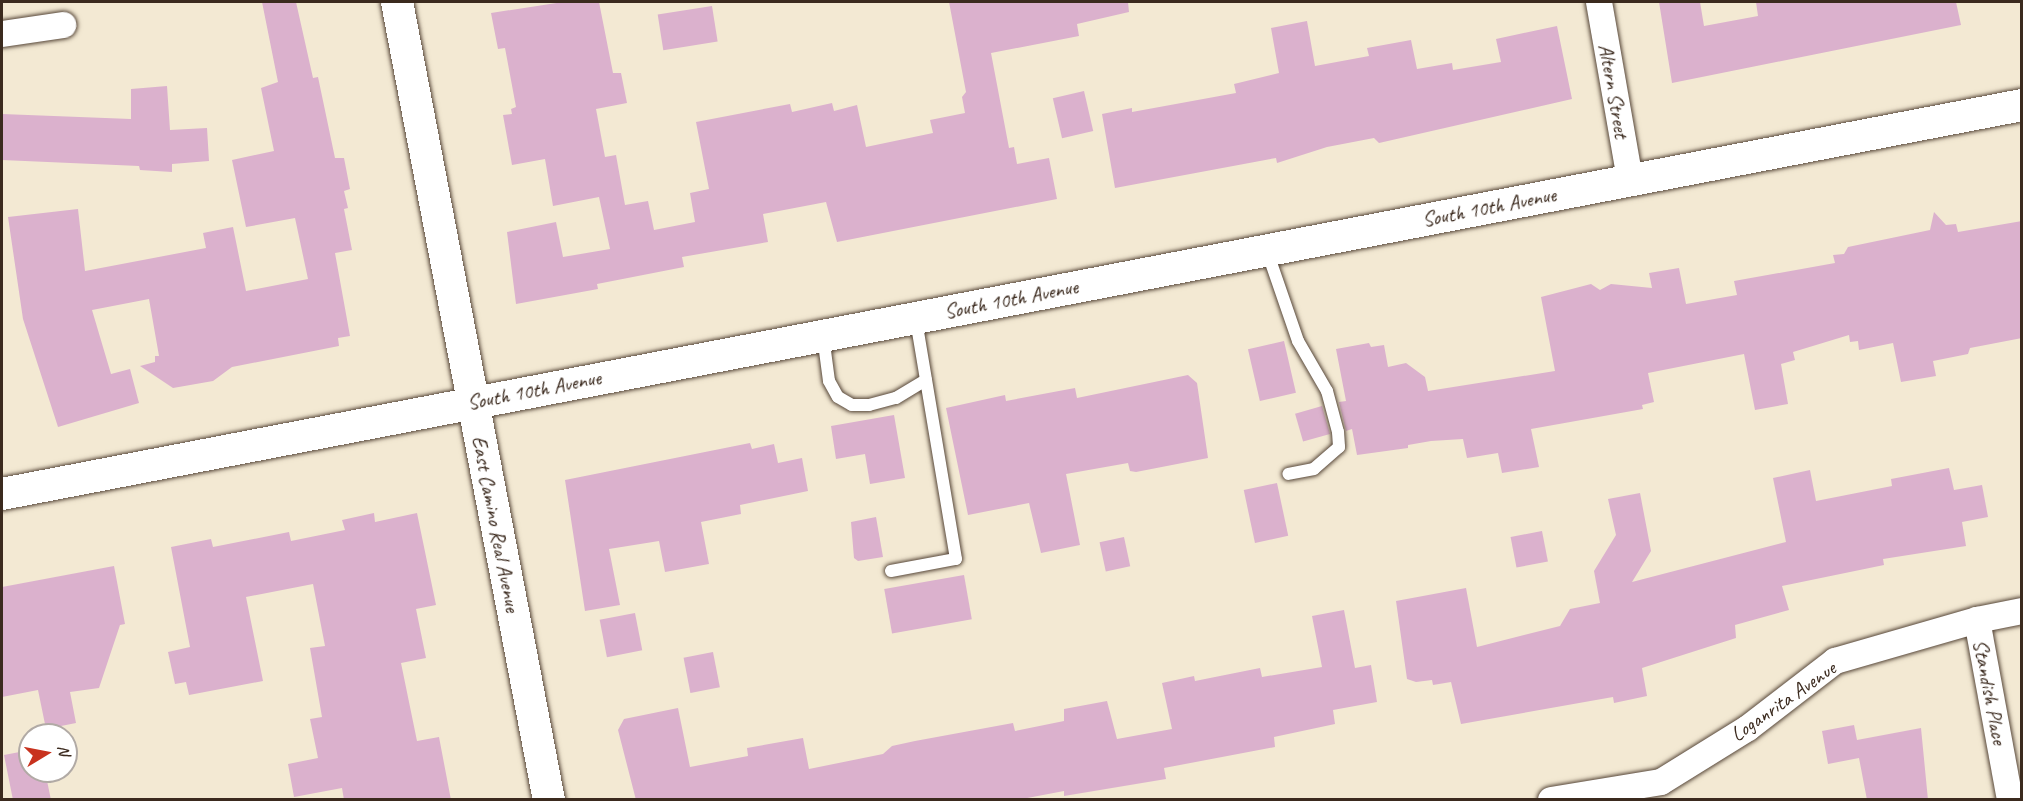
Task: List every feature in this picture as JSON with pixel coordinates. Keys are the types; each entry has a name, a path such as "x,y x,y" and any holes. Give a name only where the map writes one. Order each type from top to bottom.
{"street":[{"name":"East Camino Real Avenue","path":"397,2 549,800"},
{"name":"Altern Street","path":"1599,2 1630,180"},
{"path":"2,34 63,25"},
{"name":"South 10th Avenue","path":"2,494 2022,105"},
{"name":"Loganrita Avenue","path":"1551,800 1663,791 1835,662 1977,620 2022,611"},
{"name":"Standish Place","path":"1977,620 2010,800"}],"lane":[{"path":"1267,249 1298,341 1327,392 1338,432 1339,447 1314,469 1288,474"},
{"path":"891,571 956,559 915,318"},
{"path":"822,335 830,381 838,397 852,405 869,405 896,398 926,380"}],"building":[{"path":"262,2 296,2 313,78 318,77 335,158 344,158 350,189 344,191 348,208 344,209 352,250 335,253 350,336 338,338 339,346 232,367 213,381 173,388 140,366 155,362 155,356 159,356 149,299 92,310 111,374 130,369 139,403 58,427 23,319 8,217 78,209 85,271 206,248 203,233 233,227 246,291 308,279 295,218 246,227 232,160 274,151 261,88 278,82"},
{"path":"563,2 599,2 613,73 621,73 627,103 596,109 605,157 616,155 625,205 648,201 654,230 695,222 690,193 709,189 696,122 790,104 792,112 832,103 834,111 857,105 866,147 933,133 930,120 965,113 962,97 966,92 949,2 1128,2 1129,12 1077,24 1079,36 991,53 1009,148 1014,147 1017,164 1049,158 1057,199 837,242 826,202 763,214 768,242 682,257 684,267 597,284 598,289 516,304 507,232 556,222 563,257 610,249 599,197 553,206 545,159 512,165 503,115 512,114 511,109 516,107 505,48 498,49 491,13"},
{"path":"1659,2 1700,2 1704,26 1758,16 1756,2 1956,2 1961,25 1672,83"},
{"path":"712,6 718,42 663,50 658,15"},
{"path":"1307,21 1315,66 1369,56 1367,48 1411,40 1417,69 1452,63 1453,70 1501,62 1496,39 1557,26 1572,99 1379,143 1374,138 1327,147 1277,163 1276,158 1115,188 1102,114 1132,108 1132,112 1236,93 1234,84 1279,73 1271,28"},
{"path":"167,86 170,130 207,128 209,161 172,164 172,172 140,170 139,166 2,160 2,114 131,119 131,89"},
{"path":"1084,91 1093,131 1062,138 1053,98"},
{"path":"1934,212 1946,225 1956,224 1958,232 2022,221 2022,338 1970,348 1968,354 1933,361 1936,376 1901,382 1893,343 1859,350 1858,341 1850,342 1849,335 1793,352 1795,360 1781,364 1788,404 1755,410 1744,354 1648,373 1654,402 1642,405 1643,409 1531,429 1539,467 1502,473 1498,453 1467,458 1463,439 1431,441 1408,445 1408,448 1357,455 1352,429 1346,431 1339,402 1346,401 1336,349 1369,343 1371,347 1384,345 1388,367 1406,363 1425,377 1428,391 1555,371 1541,297 1591,284 1600,290 1611,284 1652,288 1649,273 1679,268 1686,304 1737,295 1734,281 1835,263 1833,255 1844,254 1848,247 1930,230"},
{"path":"1284,341 1296,393 1260,401 1248,349"},
{"path":"1188,375 1197,383 1208,458 1136,472 1130,471 1128,463 1066,474 1080,545 1041,553 1029,503 968,515 946,408 1005,395 1006,401 1075,388 1077,398"},
{"path":"1322,406 1330,434 1303,442 1295,414"},
{"path":"894,415 905,478 870,484 865,454 836,459 831,426"},
{"path":"750,443 752,449 774,444 778,463 802,458 808,491 740,505 741,514 701,522 709,564 665,572 659,541 609,549 620,605 585,611 565,480"},
{"path":"1949,468 1954,490 1982,485 1988,517 1962,522 1966,546 1883,559 1884,565 1782,586 1789,610 1735,625 1736,638 1642,668 1647,696 1614,703 1613,697 1461,724 1451,682 1433,685 1432,680 1416,682 1407,679 1396,601 1466,588 1477,647 1560,626 1570,609 1600,603 1594,571 1616,535 1608,499 1640,493 1651,551 1632,582 1786,542 1773,478 1810,470 1816,501 1892,486 1891,479"},
{"path":"1277,483 1288,536 1255,543 1244,490"},
{"path":"374,513 375,522 417,513 436,605 416,609 426,658 401,663 417,741 439,737 451,800 344,800 342,788 294,797 288,764 318,758 310,719 322,717 310,648 325,646 313,584 246,597 263,681 189,695 186,682 175,684 168,652 190,647 171,547 211,539 213,547 289,532 291,541 345,530 342,520"},
{"path":"876,517 883,557 858,561 854,558 851,522"},
{"path":"1542,531 1548,561 1517,568 1511,537"},
{"path":"1124,537 1130,566 1106,572 1100,542"},
{"path":"114,566 125,624 120,625 99,688 70,692 76,723 45,723 38,690 2,697 2,587"},
{"path":"964,575 972,619 892,633 884,589"},
{"path":"1344,610 1355,668 1371,665 1377,702 1333,710 1335,724 1274,737 1275,747 1164,768 1166,779 1064,796 1064,791 1022,799 636,800 618,730 624,719 678,708 690,767 748,756 747,748 803,738 809,769 883,754 892,746 915,741 1013,723 1015,731 1064,721 1064,709 1107,701 1117,739 1172,729 1162,683 1194,676 1195,681 1260,668 1262,677 1322,667 1312,616"},
{"path":"635,613 642,650 607,657 600,620"},
{"path":"713,652 720,687 690,693 684,658"},
{"path":"1854,725 1857,740 1921,728 1928,800 1867,800 1859,758 1828,764 1822,731"},
{"path":"18,752 18,783 47,783 51,800 13,800 4,755"}]}
